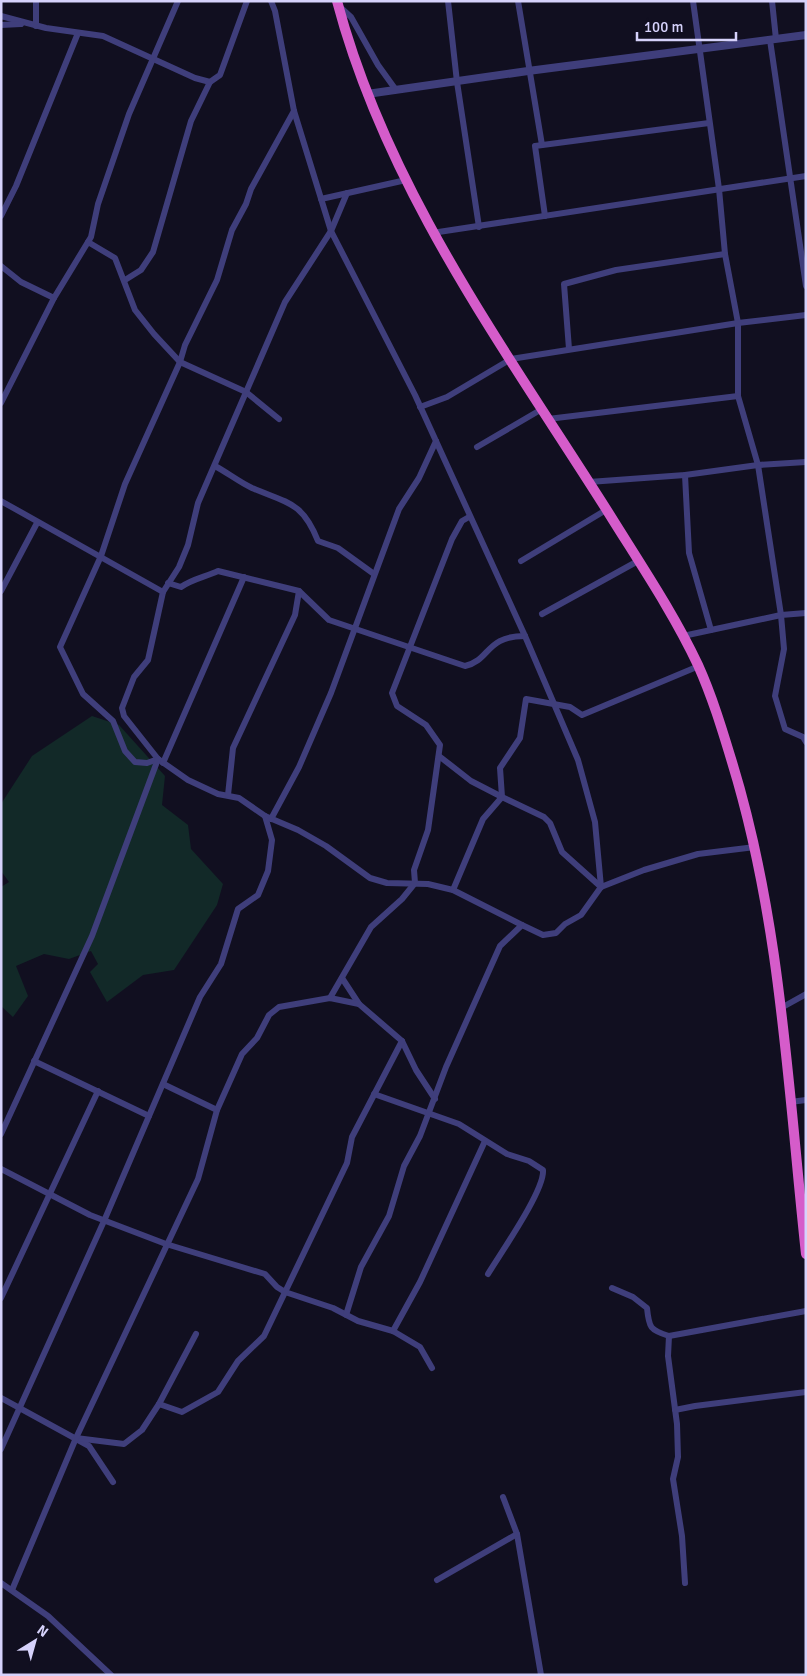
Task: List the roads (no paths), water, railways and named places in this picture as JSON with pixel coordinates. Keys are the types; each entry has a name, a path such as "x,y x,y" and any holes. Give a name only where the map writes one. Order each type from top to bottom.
{"highway":[{"path":"337,3 348,44 367,94 432,233 638,561 699,666 718,716 750,822 769,921 781,1008 790,1102 803,1193 806,1254"}],"street":[{"path":"36,1 36,26"},
{"path":"1,403 54,298 88,242 98,204 129,114 178,1"},
{"path":"125,280 141,270 153,252 191,121 210,82 220,75 247,1"},
{"path":"271,1 275,12 294,111 331,231 436,441 469,517 525,636 578,760 595,822 601,887"},
{"path":"448,1 457,82 478,226"},
{"path":"518,1 528,71 542,145"},
{"path":"692,1 719,189 725,254 738,323 738,396 758,465 781,615 784,649 775,696 785,729 803,737 806,742"},
{"path":"772,1 773,40 806,286"},
{"path":"337,3 351,18 378,65 396,90"},
{"path":"1,16 36,26 103,36 195,78 210,82"},
{"path":"1,25 27,23"},
{"path":"1,216 16,186 78,33"},
{"path":"367,94 806,35"},
{"path":"160,761 148,763 135,762 125,751 113,721 83,694 60,647 100,556 126,484 180,362 185,344 217,280 232,230 251,189 294,111"},
{"path":"545,216 535,146 709,123"},
{"path":"432,233 806,176"},
{"path":"321,199 406,180"},
{"path":"347,193 331,231 285,302 198,502 188,545 163,592 148,660 134,677 122,708 124,716 160,761 188,780 218,794 239,798 268,817 326,846 370,878 387,883 415,883 453,890 543,935 556,933 565,924 581,915 601,887 644,870 698,854 755,847"},
{"path":"88,242 115,258 136,310 154,334 180,362 246,392 278,419"},
{"path":"569,349 564,284 616,270 725,254"},
{"path":"1,266 21,282 54,298"},
{"path":"420,407 447,397 511,359 738,323 806,315"},
{"path":"548,419 738,396"},
{"path":"477,447 542,410"},
{"path":"1,1449 104,1221 200,997 221,964 238,909 258,895 268,871 272,840 268,817 303,758 331,693 398,509 419,478 436,441"},
{"path":"589,482 685,475 758,465 806,462"},
{"path":"215,466 250,487 290,502 302,512 318,541 338,548 374,574"},
{"path":"685,475 689,553 712,630"},
{"path":"1,501 163,592"},
{"path":"522,561 606,510"},
{"path":"330,998 371,927 402,899 415,883 414,870 428,830 440,744 426,725 397,706 392,693 452,539 462,521 469,517"},
{"path":"1,591 37,522"},
{"path":"542,614 638,561"},
{"path":"168,583 181,587 191,580 202,579 218,570 299,591 330,620 465,666 474,664 496,641 510,636 525,636"},
{"path":"1,1134 92,936 160,761 244,577"},
{"path":"228,795 233,748 294,615 299,591"},
{"path":"682,636 781,615 806,613"},
{"path":"453,890 483,819 502,797 500,768 520,738 526,700 570,706 582,715 699,666"},
{"path":"439,756 472,781 544,817 550,823 562,852 601,887"},
{"path":"346,1315 361,1267 389,1216 404,1166 430,1113 446,1067 500,946 522,925"},
{"path":"342,978 359,1004 402,1041 435,1099"},
{"path":"781,1008 806,994"},
{"path":"12,1590 76,1438 198,1179 217,1110 242,1054 257,1038 269,1015 279,1007 330,998 359,1004"},
{"path":"159,1404 182,1412 218,1392 238,1361 264,1336 348,1163 352,1137 402,1041"},
{"path":"34,1061 149,1116"},
{"path":"163,1084 217,1110"},
{"path":"1,1298 98,1091"},
{"path":"374,1094 459,1124 506,1154 529,1161 543,1170 544,1176 534,1199 488,1274"},
{"path":"790,1102 806,1100"},
{"path":"393,1332 420,1282 485,1141"},
{"path":"1,1170 104,1221 166,1244 265,1274 277,1287 285,1292 393,1332 420,1347 432,1368"},
{"path":"612,1288 634,1298 647,1308 648,1324 654,1331 669,1336 806,1311"},
{"path":"76,1438 124,1444 142,1430 159,1404 196,1334"},
{"path":"669,1336 668,1356 675,1410 678,1456 673,1479 682,1536 685,1583"},
{"path":"675,1410 806,1392"},
{"path":"1,1398 89,1446 113,1482"},
{"path":"504,1498 517,1534 541,1675"},
{"path":"436,1580 517,1534"},
{"path":"1,1583 48,1616 112,1675"}]}
